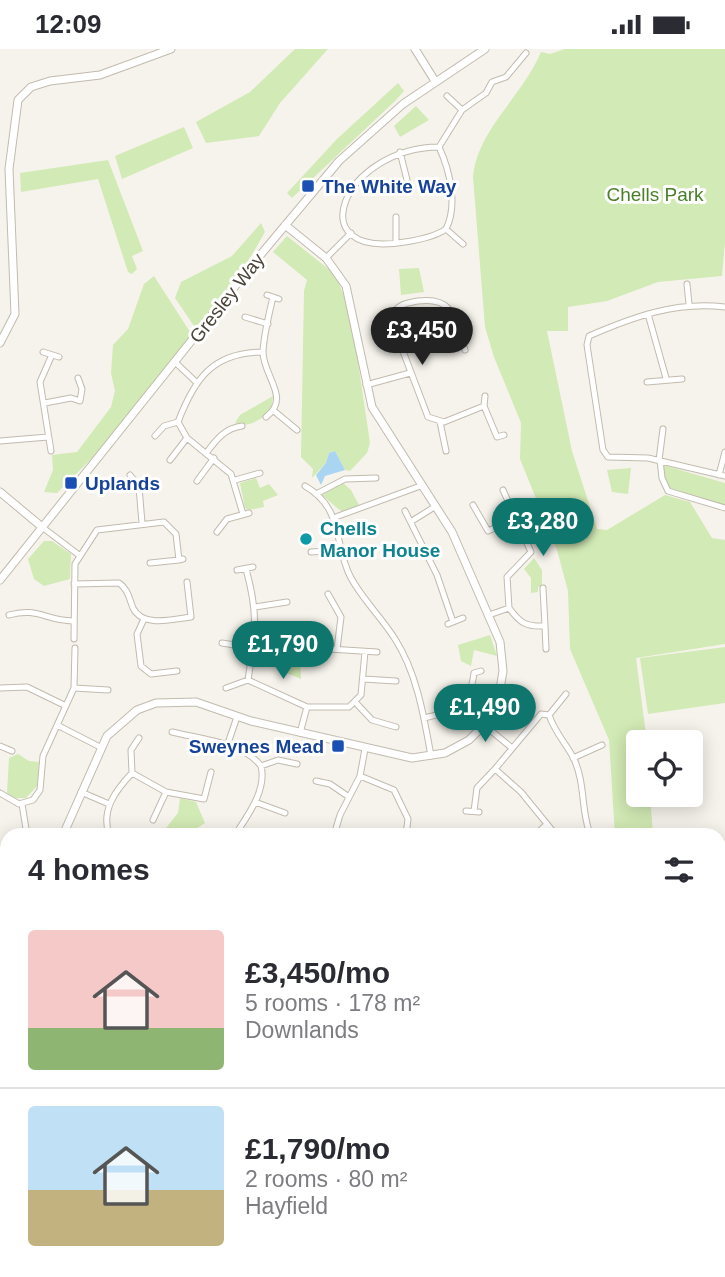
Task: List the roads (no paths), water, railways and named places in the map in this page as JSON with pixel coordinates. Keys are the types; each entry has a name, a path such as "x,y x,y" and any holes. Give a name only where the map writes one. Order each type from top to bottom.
{"street":[{"path":"0,343 15,314 9,169 18,100 31,87 50,81 100,75 170,49"},
{"path":"415,49 435,81"},
{"name":"Gresley Way","path":"0,580 285,225 364,137 435,81 485,49"},
{"path":"483,79 492,82 506,77 524,62 526,53"},
{"path":"439,148 462,110 486,93 492,82"},
{"path":"447,96 462,110"},
{"path":"439,148 400,152 379,162 349,191 341,212 351,233 367,243 396,243 446,229"},
{"path":"439,148 447,171 453,207 446,229"},
{"path":"400,152 407,180"},
{"path":"396,217 396,243"},
{"path":"66,828 100,747 121,720 137,710 164,702 197,702 237,717 404,758 431,756 461,745 484,725 498,701 503,671 502,651 489,615 452,532 376,415 366,385 350,296 338,271 327,258 285,225"},
{"path":"446,229 463,244"},
{"path":"327,258 351,233"},
{"path":"12,250 23,251"},
{"path":"687,284 689,305"},
{"path":"266,417 274,411 278,401 263,352 273,297"},
{"path":"465,350 446,303 435,299 404,303 394,312 393,325 426,415 440,422 484,406"},
{"path":"725,307 689,305 648,314 589,336 588,341 603,450 608,457 659,460 722,475 725,452"},
{"path":"648,314 666,378"},
{"path":"246,319 268,324"},
{"path":"43,352 51,357 59,357"},
{"path":"178,422 195,381 230,358 263,352"},
{"path":"51,357 40,382 51,451"},
{"path":"176,363 195,381"},
{"path":"366,385 410,373"},
{"path":"45,403 71,398 80,401 82,389 78,378"},
{"path":"646,382 666,378 681,379"},
{"path":"485,396 484,406 497,437 504,435"},
{"path":"274,411 287,426 297,431"},
{"path":"155,436 164,426 178,422"},
{"path":"178,422 187,438 214,458 235,480 246,513 227,519 217,532"},
{"path":"440,422 446,451"},
{"path":"207,452 232,424 242,426"},
{"path":"663,429 659,460 662,478 668,491 725,508"},
{"path":"0,441 48,437"},
{"path":"170,460 187,438"},
{"path":"197,481 214,458"},
{"path":"235,480 260,473"},
{"path":"130,475 139,487 142,523"},
{"path":"317,493 345,479 376,478"},
{"path":"333,518 423,485"},
{"path":"305,486 317,493 338,525 342,550 351,577 396,640 424,718 431,756"},
{"path":"503,490 531,552 507,577 509,608 519,622 529,627 545,627"},
{"path":"0,492 79,555"},
{"path":"412,521 436,505"},
{"path":"473,505 488,531 517,518"},
{"path":"405,511 437,575 450,623 463,618"},
{"path":"74,639 75,564 99,528 161,521 169,525 176,534 181,559 150,563"},
{"path":"311,552 342,550"},
{"path":"237,570 253,567"},
{"path":"246,569 257,629 248,680"},
{"path":"74,584 119,583 127,590 135,611 144,618 191,617 187,582"},
{"path":"543,588 546,649"},
{"path":"328,594 341,617 337,649"},
{"path":"255,607 283,603 281,611"},
{"path":"489,615 509,608"},
{"path":"9,615 17,609 32,610 52,620 74,621"},
{"path":"144,618 137,634 141,666 151,674 177,671"},
{"path":"226,646 253,648"},
{"path":"312,658 313,646 377,652"},
{"path":"0,793 12,802 22,804 33,800 39,793 43,756 74,688 75,648"},
{"path":"226,688 233,682 248,680 307,707 345,708 356,703 362,692 365,652"},
{"path":"424,718 449,712 466,700 472,689 474,673 481,671"},
{"path":"363,679 396,681"},
{"path":"0,688 27,687 66,706"},
{"path":"74,688 108,690"},
{"path":"549,715 566,694"},
{"path":"356,703 372,720 396,727"},
{"path":"300,733 307,707"},
{"path":"473,811 477,788 541,714 549,715"},
{"path":"549,715 555,734 573,758 583,789 589,828"},
{"path":"227,746 237,717"},
{"path":"57,725 100,747"},
{"path":"484,725 512,748"},
{"path":"172,733 227,746 250,756 261,766 262,776 255,802 239,828"},
{"path":"107,828 109,804 132,773 131,750 139,738"},
{"path":"573,758 602,745"},
{"path":"0,746 12,751"},
{"path":"337,828 360,776 365,749"},
{"path":"261,766 278,760 297,764"},
{"path":"495,769 521,792 549,828"},
{"path":"201,809 211,772"},
{"path":"132,773 166,792 204,799"},
{"path":"360,776 394,790 408,819 407,828"},
{"path":"316,781 331,781 349,797"},
{"path":"81,792 109,804"},
{"path":"153,820 166,792"},
{"path":"255,802 285,813"},
{"path":"22,804 26,828"},
{"path":"543,828 546,825"}],"water":[{"path":"335,451 345,470 325,476 321,485 316,475 326,463 329,453"}],"place":[{"name":"The White Way","path":"308,186"},
{"name":"Uplands","path":"71,483"},
{"name":"Chells Manor House","path":"306,539"},
{"name":"Sweynes Mead","path":"338,746"}],"park label":[{"name":"Chells Park","path":"655,194"}]}
